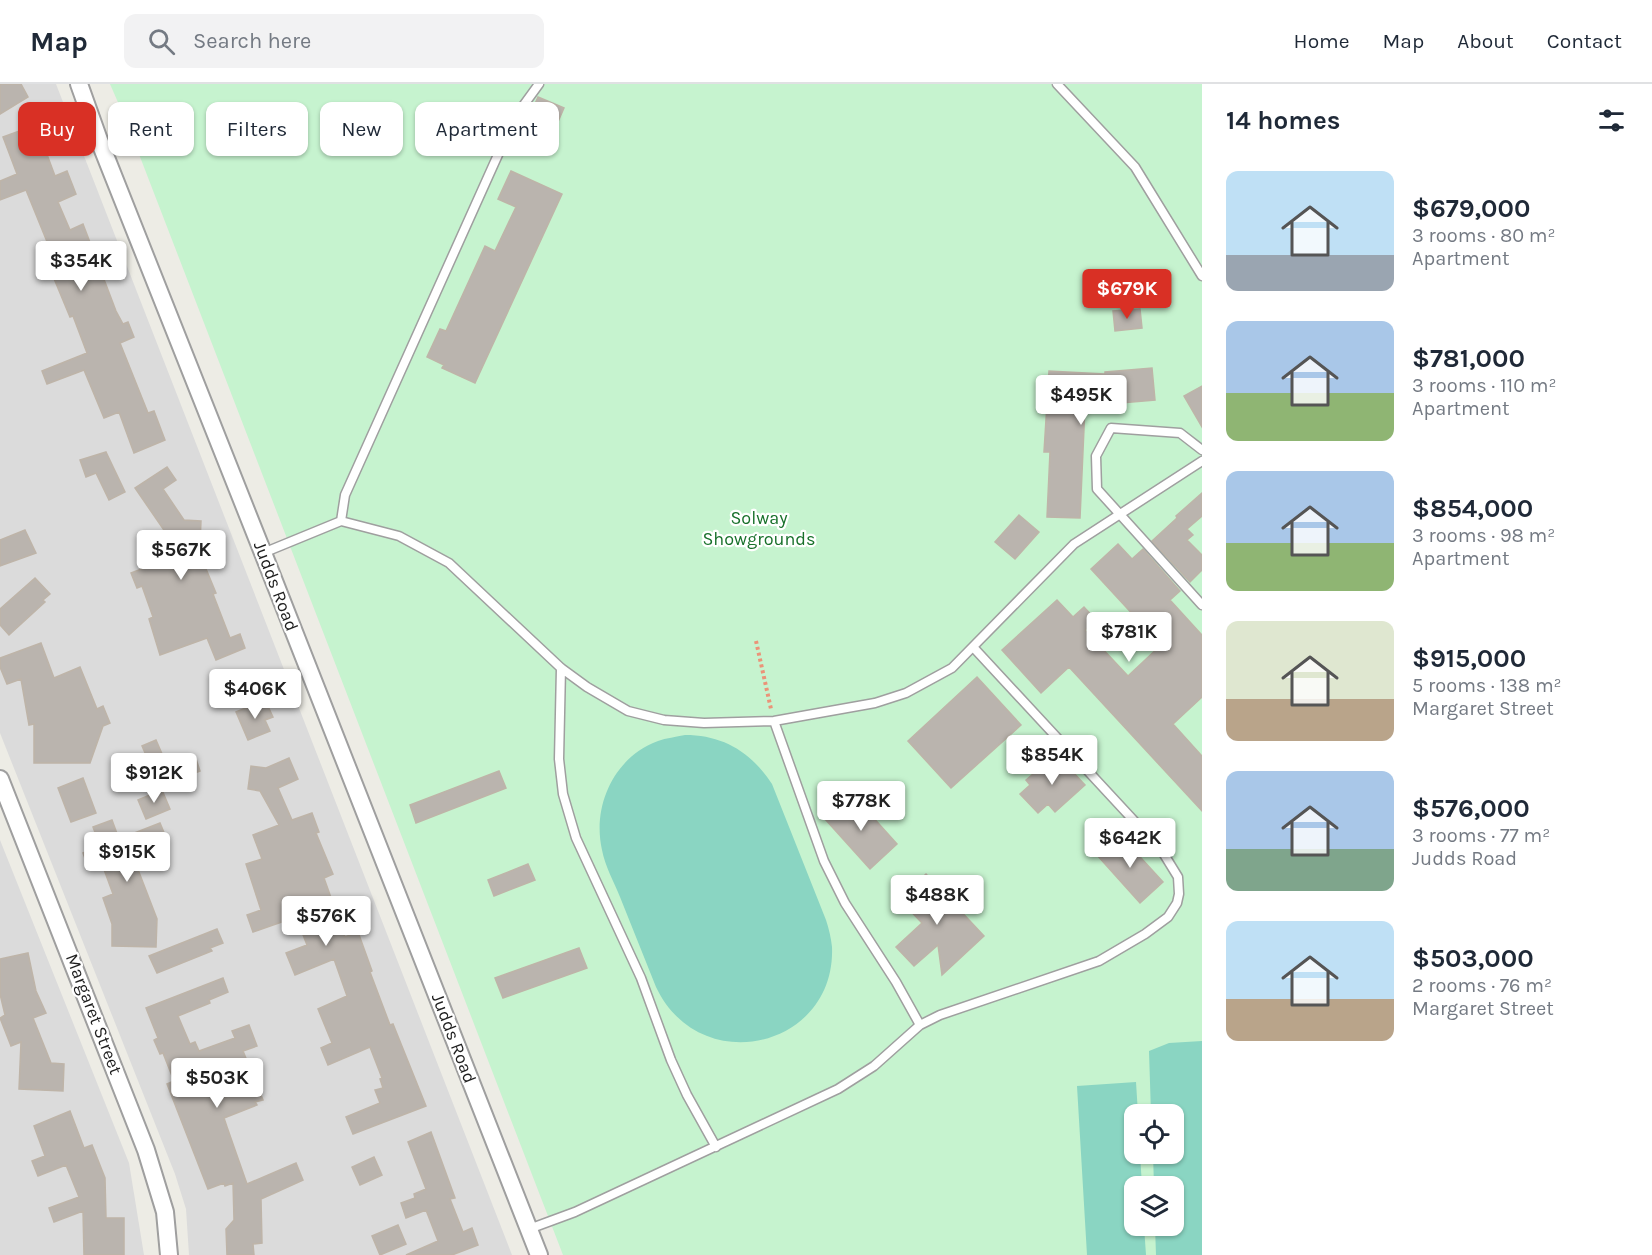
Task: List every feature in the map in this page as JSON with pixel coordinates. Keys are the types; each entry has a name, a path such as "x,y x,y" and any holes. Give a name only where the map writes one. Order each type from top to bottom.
{"street":[{"name":"Judds Road","path":"79,84 99,140 264,553 539,1255"},
{"name":"Margaret Street","path":"0,779 146,1150 165,1212 169,1255"}],"lane":[{"path":"341,521 345,495 515,117 539,84"},
{"path":"1057,84 1135,167 1202,276"},
{"path":"1202,450 1180,433 1111,428 1096,456 1097,489 1202,605"},
{"path":"264,553 341,521 399,536 449,563 561,668 587,687 628,711 664,720 704,723 774,721 875,703 906,693 952,668 1074,544 1202,461"},
{"path":"529,1229 575,1212 838,1089 874,1066 920,1025 974,1002 1099,961 1137,940 1168,917 1177,903 1178,877 1162,851 973,647"},
{"path":"561,668 559,759 563,794 576,838 641,978 671,1060 687,1095 716,1147"},
{"path":"774,721 824,861 844,903 896,982 920,1025"}],"path":[{"path":"756,641 774,721"}],"shaded area":[{"path":"0,84 56,84 63,102 18,102 18,156 84,156 512,1255 189,1255 186,1209 175,1174 0,733"},
{"path":"0,840 129,1163 144,1255 0,1255"}],"green space":[{"name":"Solway Showgrounds","path":"110,84 1202,84 1202,1255 563,1255 140,156 194,156 194,102 118,102"},
{"path":"685,735 712,738 724,742 745,754 764,773 772,784 829,930 832,947 827,982 812,1009 790,1029 762,1040 732,1042 703,1034 676,1016 656,987 603,856 600,817 604,800 618,771 643,748 661,740"},
{"path":"1202,1041 1202,1255 1156,1255 1155,1236 1184,1236 1184,1176 1154,1176 1153,1164 1184,1164 1184,1104 1151,1104 1149,1051 1169,1043"},
{"path":"1136,1082 1137,1104 1124,1104 1124,1164 1141,1164 1141,1176 1124,1176 1124,1236 1145,1236 1146,1255 1087,1255 1077,1086"}],"building":[{"path":"0,84 21,84 28,97 0,114"},
{"path":"538,97 550,102 536,102"},
{"path":"559,106 564,108 559,119"},
{"path":"18,132 18,156 48,156 55,176 67,171 76,194 58,202 70,230 83,224 116,311 123,324 128,322 134,337 120,343 148,413 154,411 165,440 134,453 119,412 104,418 84,370 47,384 42,371 87,353 73,316 70,317 45,257 52,254 26,190 0,200 0,181 17,174 3,137"},
{"path":"511,171 562,194 475,383 442,368 444,365 427,357 440,329 446,331 485,246 495,251 516,207 498,199"},
{"path":"1140,309 1142,328 1115,331 1113,311"},
{"path":"1152,368 1155,400 1085,406 1080,518 1047,517 1050,452 1044,452 1049,371 1105,374 1105,372"},
{"path":"1202,386 1202,427 1184,396"},
{"path":"106,452 125,492 109,500 96,473 86,477 80,460"},
{"path":"167,467 176,480 163,489 184,520 201,521 200,543 206,544 204,564 216,593 213,594 230,638 240,634 245,648 216,660 207,638 160,655 149,619 153,617 142,586 137,588 131,573 163,561 166,533 135,488"},
{"path":"1202,493 1202,516 1187,529 1193,535 1187,540 1202,555 1202,570 1190,582 1152,541"},
{"path":"1019,515 1039,532 1015,559 995,542"},
{"path":"25,530 36,553 0,566 0,540"},
{"path":"1118,544 1132,559 1143,549 1180,591 1170,600 1202,635 1202,697 1173,724 1202,756 1202,811 1069,667 1041,693 1002,650 1057,600 1073,617 1084,607 1096,620 1085,630 1128,676 1161,645 1091,569"},
{"path":"35,578 50,594 43,600 45,602 9,635 0,625 0,609"},
{"path":"41,643 54,678 80,667 97,709 103,706 110,723 103,726 90,763 34,763 34,724 29,725 21,679 7,684 0,667 0,658"},
{"path":"977,677 1021,725 951,788 908,741"},
{"path":"265,700 273,717 265,720 270,731 248,740 236,712"},
{"path":"156,740 163,756 149,762 142,746"},
{"path":"1056,754 1085,785 1055,812 1048,804 1038,813 1020,794 1030,785 1026,780"},
{"path":"180,757 196,759 200,771 174,781 167,762"},
{"path":"289,758 298,779 278,788 292,820 312,813 319,832 316,833 333,874 324,878 345,937 358,932 390,1025 393,1024 426,1106 353,1134 346,1117 380,1103 375,1090 383,1088 380,1079 382,1078 370,1047 328,1065 321,1048 332,1043 318,1009 347,996 334,959 295,975 286,953 307,945 296,917 253,932 247,915 261,910 246,864 262,859 253,835 279,825 260,791 248,789 251,766 266,768"},
{"path":"499,771 506,788 416,823 410,805"},
{"path":"83,778 96,813 71,822 58,788"},
{"path":"162,790 170,809 146,819 138,800"},
{"path":"852,794 897,844 870,869 825,819"},
{"path":"112,820 119,839 160,823 168,842 145,852 149,862 137,867 157,919 156,947 112,946 112,924 103,898 113,894 102,864 89,869 83,853 100,846 93,827"},
{"path":"1120,835 1163,882 1140,903 1097,855"},
{"path":"528,864 535,880 494,896 488,880"},
{"path":"926,874 984,936 942,975 938,945 914,966 896,947 922,923 899,899"},
{"path":"217,929 223,943 210,948 212,951 157,973 149,956"},
{"path":"579,948 587,968 503,998 495,978"},
{"path":"28,953 36,991 46,1013 33,1018 51,1063 64,1064 63,1091 19,1089 21,1042 11,1046 0,1018 5,1015 0,994 0,959"},
{"path":"223,978 228,992 209,1000 210,1003 178,1016 190,1044 195,1042 199,1051 235,1038 232,1031 249,1025 257,1046 243,1051 263,1100 255,1102 257,1105 224,1118 227,1127 247,1184 296,1163 303,1180 261,1199 262,1243 253,1244 254,1255 227,1255 226,1229 234,1220 233,1183 225,1186 224,1183 208,1189 167,1084 174,1081 163,1053 160,1054 154,1040 158,1038 146,1008"},
{"path":"70,1111 84,1148 92,1145 105,1178 106,1218 124,1218 124,1255 84,1255 83,1211 54,1222 49,1208 79,1197 66,1165 38,1176 32,1161 45,1156 34,1126"},
{"path":"431,1132 455,1198 450,1199 463,1232 472,1228 478,1245 452,1255 406,1255 438,1241 426,1210 406,1218 401,1203 415,1198 414,1194 426,1189 408,1142"},
{"path":"374,1157 382,1175 360,1185 352,1167"},
{"path":"398,1225 406,1244 380,1255 372,1236"}]}
